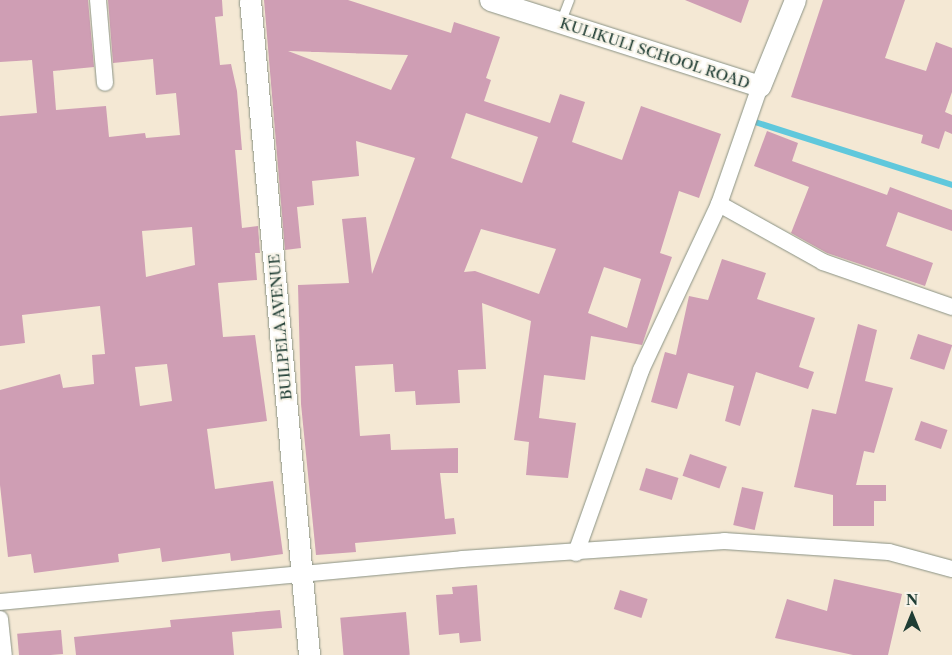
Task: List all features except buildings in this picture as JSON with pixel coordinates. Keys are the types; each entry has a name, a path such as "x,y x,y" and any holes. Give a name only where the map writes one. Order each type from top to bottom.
{"street":[{"path":"98,0 105,83"},
{"name":"BUILPELA AVENUE","path":"250,0 309,655"},
{"name":"KULIKULI SCHOOL ROAD","path":"490,0 760,86 795,0"},
{"path":"576,553 645,361 719,204 760,86"},
{"path":"719,204 823,262 952,306"},
{"path":"0,602 302,576 462,559 576,553 724,541 765,542 888,552 952,570"},
{"path":"0,619 4,655"}],"lane":[{"path":"560,23 569,0"}],"waterway":[{"path":"755,122 952,185"}]}
